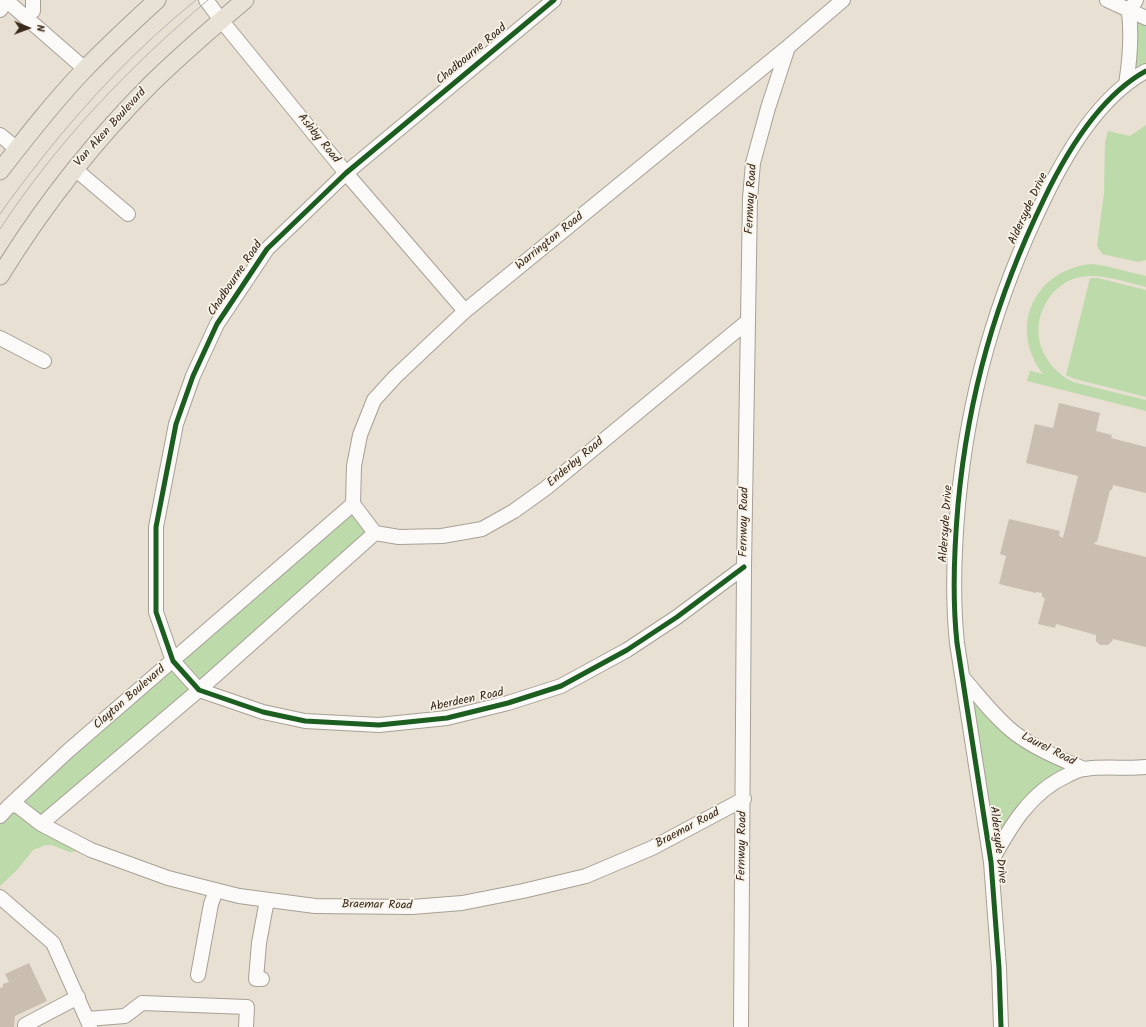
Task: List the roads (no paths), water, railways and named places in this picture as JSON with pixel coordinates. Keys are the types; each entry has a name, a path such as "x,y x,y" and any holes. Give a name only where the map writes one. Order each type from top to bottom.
{"main road":[{"path":"0,171 67,88 115,39 157,0"},
{"name":"Van Aken Boulevard","path":"0,276 38,218 75,169 108,130 151,84 245,0"}],"street":[{"name":"Ashby Road","path":"206,0 346,173 465,312"},
{"name":"Chadbourne Road","path":"173,661 156,612 156,527 176,424 193,376 217,324 267,249 346,173 554,0"},
{"name":"Warrington Road","path":"352,504 354,466 360,434 374,400 395,377 465,312 788,47 843,0"},
{"path":"1106,0 1133,6 1146,18"},
{"path":"0,10 7,1 85,69"},
{"path":"1126,84 1130,59 1133,6"},
{"name":"Fernway Road","path":"741,1027 744,799 744,567 750,198 753,163 768,108 788,47"},
{"name":"Aldersyde Drive","path":"1001,1027 999,968 991,862 953,611 955,533 961,471 981,365 1002,298 1028,231 1058,171 1076,142 1097,113 1126,84 1146,71"},
{"path":"0,135 17,149"},
{"path":"75,169 128,214"},
{"name":"Enderby Road","path":"375,533 399,537 442,536 482,529 514,511 546,488 748,321"},
{"path":"0,338 44,361"},
{"path":"42,824 198,690 375,533 352,504"},
{"name":"Clayton Boulevard","path":"0,816 68,751 352,504"},
{"name":"Aberdeen Road","path":"198,690 263,712 305,721 379,725 447,718 508,703 561,686 627,650 678,617 744,567"},
{"path":"173,661 198,690"},
{"name":"Laurel Road","path":"963,678 998,718 1016,734 1060,759 1084,769"},
{"name":"Laurel Road","path":"991,862 1007,832 1021,812 1048,787 1060,779 1084,769 1146,767"},
{"name":"Braemar Road","path":"10,805 21,808 42,824 91,850 168,878 239,896 315,906 412,907 462,903 523,891 586,876 652,848 744,799"},
{"path":"194,974 205,939 211,904 216,890"},
{"path":"0,897 53,943 89,1023 125,1016 142,1003 247,1007 246,1027"},
{"path":"262,979 256,978 259,943 267,900"},
{"path":"26,1027 26,1025 78,997"}],"tram line":[{"path":"0,214 59,136 77,115 134,55 196,0"},
{"path":"0,229 45,166 96,107 150,52 208,0"}]}
